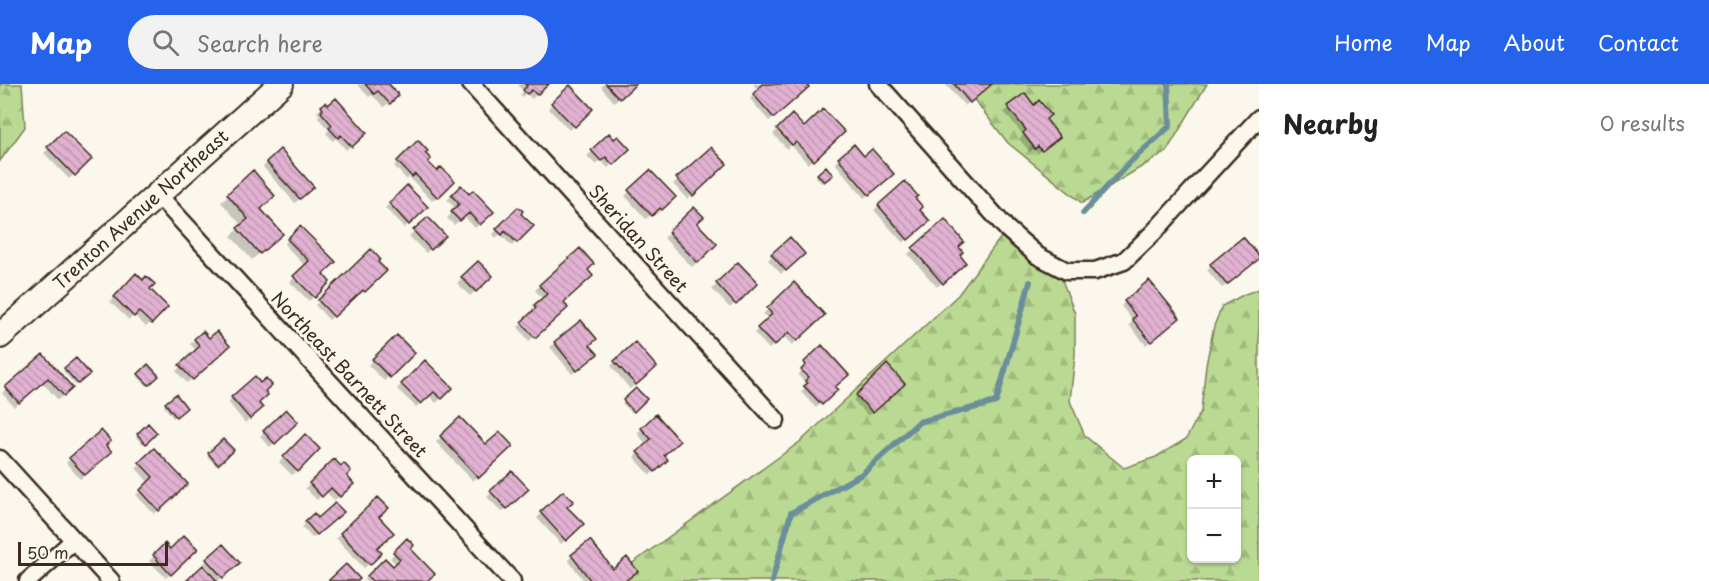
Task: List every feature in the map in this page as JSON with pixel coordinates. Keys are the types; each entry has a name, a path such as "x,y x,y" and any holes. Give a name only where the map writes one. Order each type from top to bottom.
{"main road":[{"name":"Trenton Avenue Northeast","path":"0,336 281,84"}],"street":[{"name":"Sheridan Street","path":"471,84 776,420"},
{"path":"878,84 1007,229 1038,256 1067,271 1095,271 1124,261 1154,232 1259,118"},
{"name":"Northeast Barnett Street","path":"158,195 512,581"},
{"path":"0,459 111,581"},
{"path":"28,581 74,540"}],"green space":[{"path":"0,84 22,84 25,127 0,161"},
{"path":"962,84 1207,84 1166,152 1082,203 1008,143"},
{"path":"1007,229 1062,280 1075,314 1075,355 1070,401 1085,436 1124,468 1156,457 1186,439 1201,411 1206,365 1214,326 1222,306 1259,289 1259,581 608,581 801,441 958,295"}],"building":[{"path":"365,84 389,84 399,95 390,104 378,91 374,94"},
{"path":"525,84 549,84 537,95 532,90 527,94 523,90 527,86"},
{"path":"606,84 636,84 620,99"},
{"path":"762,84 806,84 809,87 774,118 753,94"},
{"path":"954,84 992,84 970,103"},
{"path":"570,85 593,109 575,127 551,103"},
{"path":"1025,93 1034,105 1039,100 1051,115 1046,119 1060,137 1042,151 1038,146 1035,149 1023,133 1026,130 1007,106"},
{"path":"336,98 367,133 352,147 341,135 338,138 329,128 332,125 321,112 323,109 321,106 326,102 328,105"},
{"path":"823,109 845,132 814,161 796,142 792,145 777,129 792,114 804,127"},
{"path":"64,131 92,159 75,176 47,147"},
{"path":"609,133 614,139 618,136 630,149 613,165 606,157 601,161 591,150"},
{"path":"418,140 428,151 425,153 431,159 428,162 437,171 441,167 455,181 438,198 415,174 412,177 397,161"},
{"path":"854,144 864,156 872,149 894,174 869,195 838,158"},
{"path":"711,147 727,164 693,196 676,178"},
{"path":"280,149 314,187 300,199 266,162"},
{"path":"826,166 833,175 824,182 817,174"},
{"path":"253,170 275,196 261,209 283,234 260,254 237,228 248,219 227,194"},
{"path":"650,170 676,197 652,216 628,190"},
{"path":"905,181 918,196 915,198 923,207 920,210 930,221 908,240 878,205"},
{"path":"407,185 428,207 409,225 389,203"},
{"path":"461,185 469,194 473,190 494,212 480,225 469,213 460,221 451,212 459,204 451,195"},
{"path":"518,207 523,211 521,214 534,226 517,243 505,231 502,235 496,229"},
{"path":"694,207 704,217 697,223 717,244 698,263 668,232"},
{"path":"428,217 446,236 431,250 413,230"},
{"path":"945,219 964,242 959,247 963,252 960,255 966,263 943,284 912,248"},
{"path":"300,226 336,262 323,274 330,282 315,298 293,276 309,261 287,239"},
{"path":"790,237 805,254 786,271 771,254"},
{"path":"1243,237 1259,259 1227,285 1210,264"},
{"path":"580,248 594,264 588,270 593,276 564,302 568,308 535,338 521,322 536,308 534,305 547,294 539,285"},
{"path":"371,249 380,259 378,262 387,271 334,317 318,300"},
{"path":"478,261 493,276 476,292 461,277"},
{"path":"738,262 758,283 736,305 716,283"},
{"path":"136,273 143,280 146,276 155,284 150,289 168,307 152,324 139,312 134,317 114,297"},
{"path":"1149,280 1180,318 1151,342 1132,319 1136,316 1124,301"},
{"path":"794,282 825,315 797,341 789,332 774,346 757,328 772,314 767,308"},
{"path":"581,320 597,339 590,345 598,354 577,371 554,342"},
{"path":"203,331 209,338 217,331 230,346 193,380 179,365 200,346 194,339"},
{"path":"397,335 415,353 390,378 372,359"},
{"path":"635,342 657,367 636,385 614,361"},
{"path":"822,345 849,375 835,387 838,390 822,405 804,386 808,383 805,381 809,377 801,370 806,365 804,362"},
{"path":"43,354 73,388 64,396 48,378 19,403 5,387"},
{"path":"76,358 90,374 78,384 64,368"},
{"path":"425,360 453,388 442,399 434,392 421,404 401,384"},
{"path":"148,364 159,376 149,385 138,374"},
{"path":"887,364 905,384 873,413 856,395"},
{"path":"255,376 260,383 266,378 272,385 265,391 268,395 259,403 263,408 250,419 231,397"},
{"path":"636,388 647,399 634,412 623,400"},
{"path":"176,394 187,408 176,417 165,403"},
{"path":"286,409 298,422 275,444 263,431"},
{"path":"656,414 680,441 664,455 668,460 655,472 637,452 651,439 641,428"},
{"path":"460,417 486,444 500,432 513,446 479,478 440,436"},
{"path":"148,423 157,433 146,444 137,434"},
{"path":"101,430 111,441 106,445 112,452 85,475 69,458"},
{"path":"305,434 320,449 298,472 283,457"},
{"path":"223,439 234,450 218,465 208,453"},
{"path":"154,448 188,484 159,511 140,490 153,477 139,462"},
{"path":"334,459 341,466 344,463 351,471 347,476 354,484 340,497 331,488 322,497 309,483"},
{"path":"512,471 529,489 507,509 490,491"},
{"path":"563,491 574,501 567,507 584,524 566,541 540,512"},
{"path":"378,497 389,508 379,517 394,533 377,548 382,553 370,565 340,533"},
{"path":"335,503 344,512 317,535 305,521 314,513 318,518"},
{"path":"184,535 198,549 171,575 153,555 165,543 170,549"},
{"path":"407,538 414,545 411,549 435,574 427,581 372,581 367,576 385,558 393,566 400,559 393,552"},
{"path":"590,540 613,569 627,557 638,571 625,581 591,581 571,555"},
{"path":"223,544 240,563 223,578 206,559"},
{"path":"346,564 360,579 358,581 328,581"},
{"path":"203,565 217,581 186,581"}],"waterway":[{"path":"1083,213 1128,164 1170,126 1168,84"},
{"path":"772,581 791,513 862,474 919,422 996,402 1030,282"}]}
